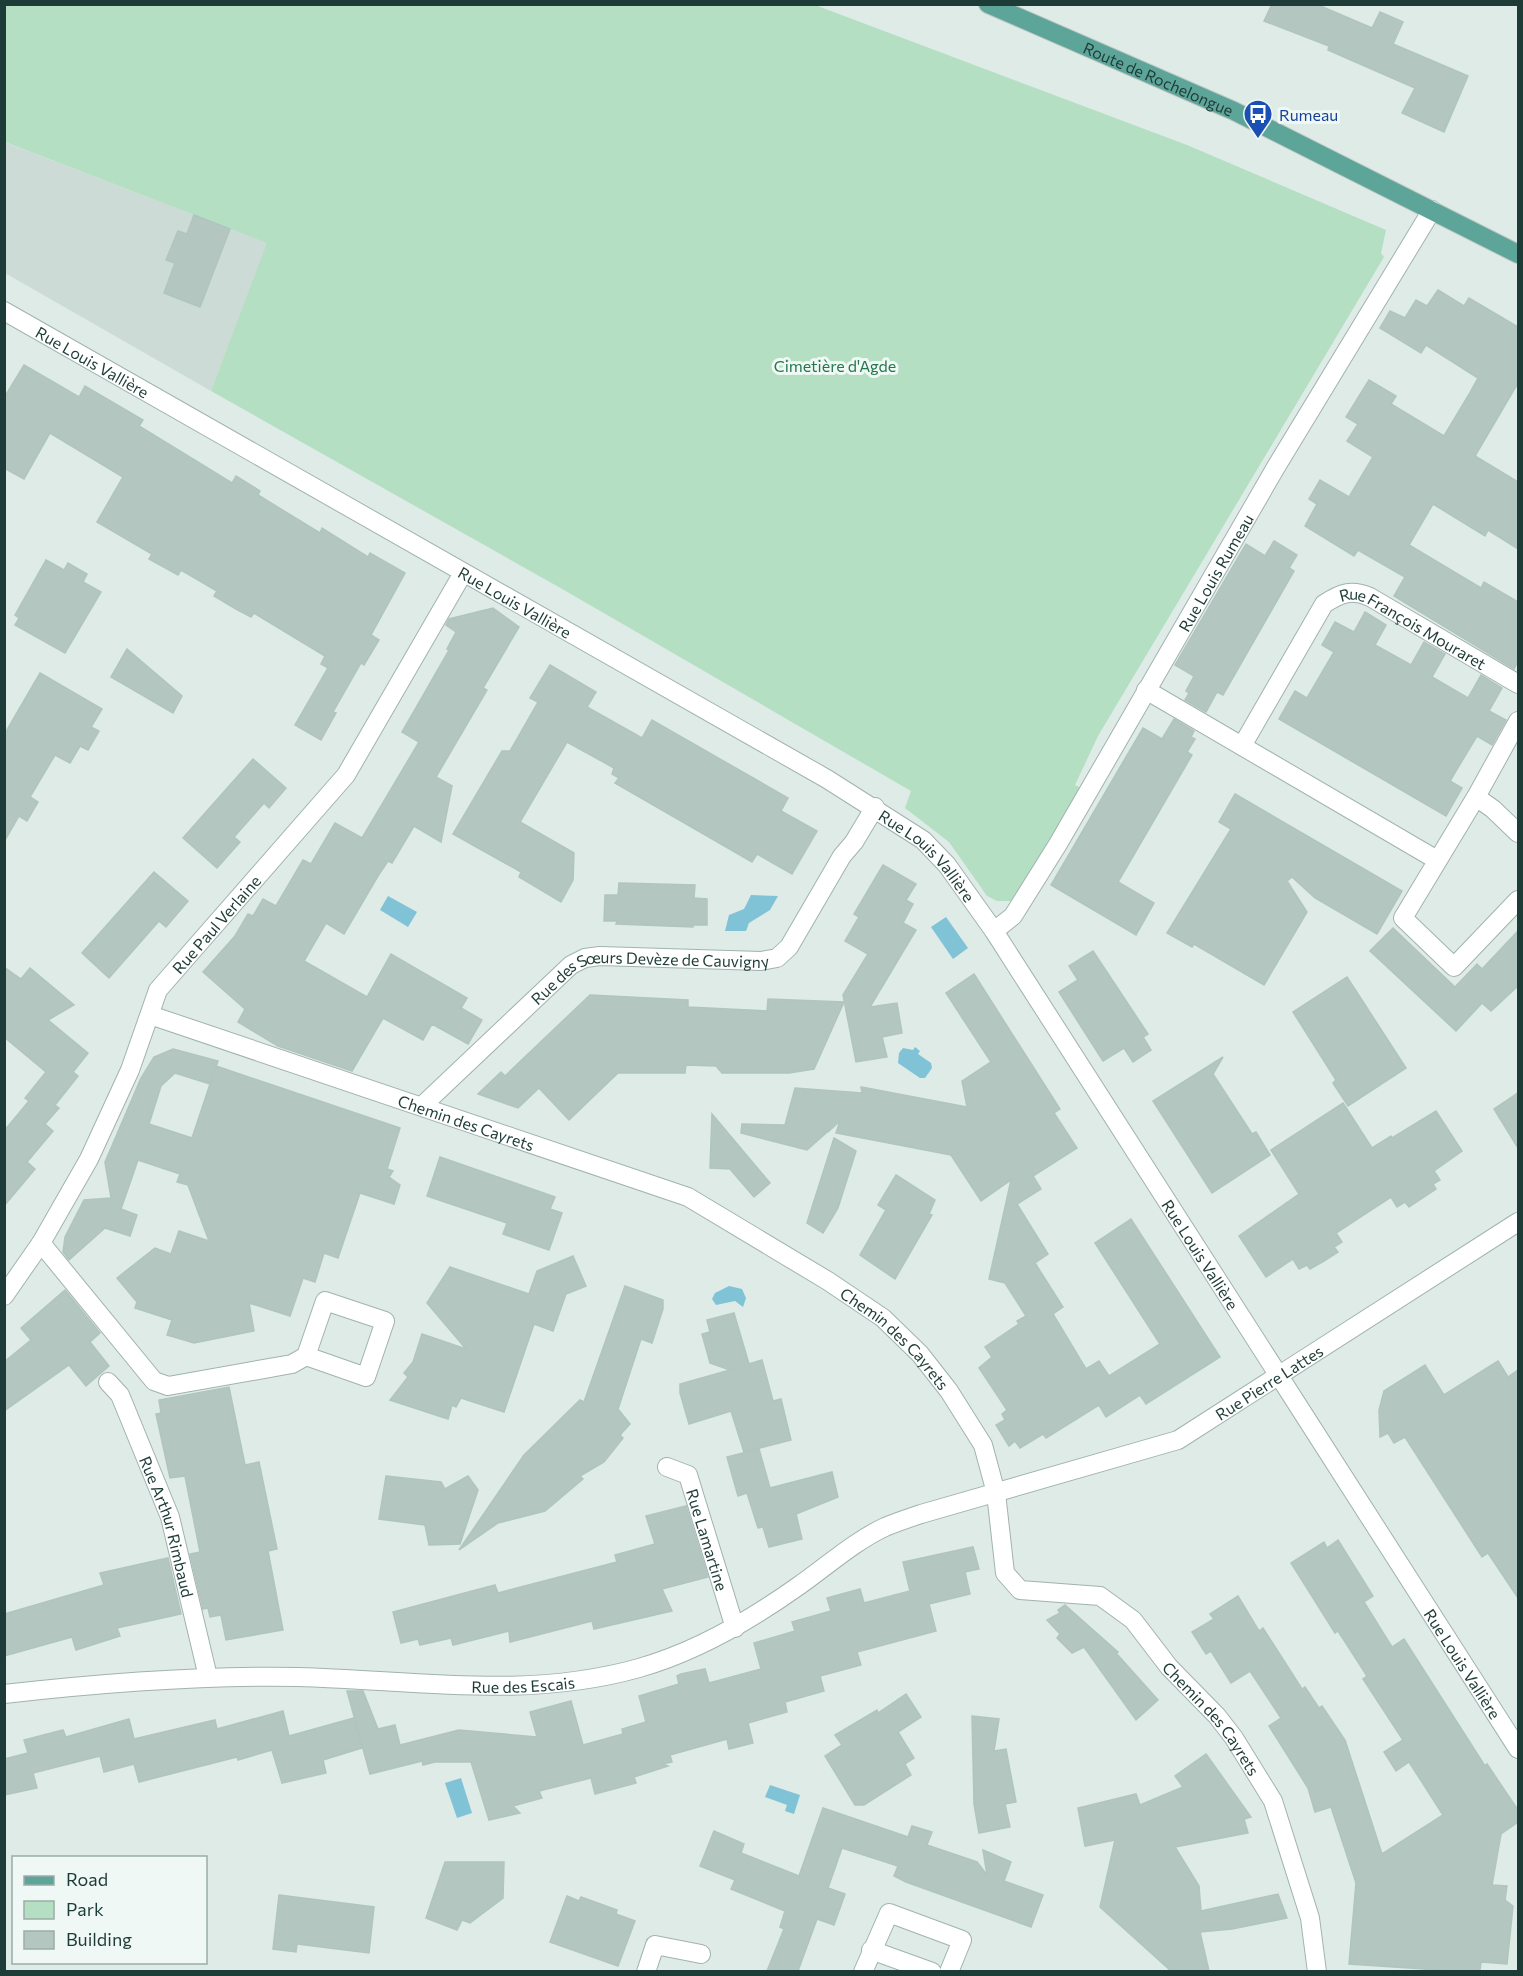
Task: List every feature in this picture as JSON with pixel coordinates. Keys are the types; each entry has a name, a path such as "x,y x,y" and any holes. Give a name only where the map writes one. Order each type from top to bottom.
{"main road":[{"name":"Route de Rochelongue","path":"988,4 1234,111 1518,254"}],"street":[{"name":"Rue Louis Rumeau","path":"994,931 1013,916 1053,852 1276,467 1432,210"},
{"name":"Rue Louis Vallière","path":"4,310 463,573 483,581 875,807 923,840 947,865 994,931 1518,1749"},
{"name":"Rue Paul Verlaine","path":"4,1296 42,1243 89,1159 130,1070 158,990 346,775 463,573"},
{"name":"Rue François Mouraret","path":"1242,746 1324,604 1342,593 1357,591 1370,597 1518,684"},
{"path":"1146,690 1437,860"},
{"path":"1518,721 1476,797 1403,918 1454,967 1518,900"},
{"path":"1476,797 1493,809 1518,833"},
{"name":"Rue des Sœurs Devèze de Cauvigny","path":"422,1106 571,965 585,958 600,956 761,961 777,958 789,947 842,856 854,842 875,807"},
{"name":"Chemin des Cayrets","path":"150,1015 688,1197 781,1252 883,1318 920,1354 949,1391 983,1445 996,1493 1005,1573 1020,1590 1100,1596 1133,1620 1169,1667 1234,1738 1273,1801 1310,1918 1317,1971"},
{"name":"Rue Pierre Lattes","path":"996,1493 1178,1440 1518,1222"},
{"path":"42,1243 154,1381 168,1386 292,1364 306,1356 325,1301 385,1321 366,1377 306,1356"},
{"name":"Rue Arthur Rimbaud","path":"108,1382 120,1395 170,1517 208,1677"},
{"name":"Rue Lamartine","path":"667,1467 688,1475 735,1628"},
{"name":"Rue des Escais","path":"4,1694 208,1677 321,1678 536,1687 588,1681 642,1667 695,1648 735,1628 884,1527 996,1493"},
{"path":"863,1971 889,1913 962,1940 949,1971"},
{"path":"646,1971 655,1945 701,1954"},
{"path":"871,1950 932,1971"}],"shaded area":[{"path":"4,142 268,243 211,391 5,273"}],"green space":[{"name":"Cimetière d'Agde","path":"4,5 815,5 1187,145 1386,230 1381,253 1384,257 1098,736 1075,785 1081,788 1025,885 1011,901 997,901 987,896 949,842 905,808 911,791 564,590 211,391 267,243 5,142"}],"water":[{"path":"751,895 778,896 770,910 749,923 746,931 725,931 729,915 744,909"},
{"path":"388,896 417,912 408,927 380,910"},
{"path":"946,917 968,948 953,959 931,927"},
{"path":"915,1047 920,1051 918,1054 931,1063 932,1068 925,1078 920,1078 898,1063 899,1053 903,1048 913,1050"},
{"path":"729,1286 742,1289 746,1298 743,1307 735,1301 716,1305 712,1299 715,1293"},
{"path":"461,1778 472,1813 457,1818 445,1783"},
{"path":"770,1785 800,1795 794,1814 785,1811 787,1805 765,1797"}],"building":[{"path":"1272,4 1316,4 1372,28 1380,12 1403,22 1393,44 1468,76 1444,132 1402,113 1415,88 1328,50 1329,46 1264,21"},
{"path":"194,215 230,229 200,307 164,293 175,263 166,260 178,231 187,234"},
{"path":"1438,290 1464,306 1469,298 1518,327 1518,383 1475,456 1518,482 1518,549 1488,530 1485,536 1433,504 1409,545 1481,588 1484,582 1518,602 1518,661 1514,669 1394,596 1405,577 1358,550 1354,556 1305,526 1317,504 1309,499 1320,480 1349,497 1373,457 1347,441 1358,424 1346,417 1369,380 1396,396 1391,404 1444,436 1468,396 1478,378 1426,345 1421,353 1380,328 1390,311 1405,318 1416,300 1427,306"},
{"path":"24,365 79,397 85,386 143,420 139,426 232,483 236,476 260,491 258,495 320,533 322,528 368,557 370,553 405,573 371,635 379,640 364,665 361,663 333,712 336,713 321,740 295,725 328,668 321,664 325,656 254,613 251,617 214,596 217,591 181,570 178,575 149,559 152,554 97,522 123,477 50,433 24,479 4,468 4,398"},
{"path":"1274,541 1297,555 1289,568 1294,571 1223,695 1217,692 1206,712 1185,700 1189,693 1186,691 1194,676 1175,665 1246,544 1265,556"},
{"path":"46,560 64,570 68,563 87,574 83,582 101,592 65,653 15,625 19,618 15,615"},
{"path":"493,608 519,627 483,688 487,690 436,777 452,786 441,842 414,826 392,863 388,861 378,876 344,934 326,923 304,961 367,997 391,954 467,998 461,1008 482,1020 468,1044 432,1024 423,1040 383,1018 352,1071 278,1046 238,1022 245,1009 203,972 235,936 248,914 253,916 263,899 276,906 303,860 311,864 335,823 362,838 419,742 402,732 449,650 447,649 456,632 446,625 449,619"},
{"path":"1365,612 1386,625 1375,645 1411,665 1424,642 1445,654 1432,677 1468,698 1481,675 1502,688 1489,711 1506,720 1492,745 1477,736 1450,781 1462,788 1446,816 1279,719 1295,691 1307,698 1334,652 1322,645 1335,622 1354,632"},
{"path":"127,649 182,696 173,713 111,677"},
{"path":"550,665 596,692 587,707 642,738 652,720 788,798 781,811 817,831 792,874 757,854 752,862 615,783 619,778 612,774 614,768 567,742 520,822 574,853 573,880 561,902 519,877 521,872 453,834 502,751 510,751 538,702 530,698"},
{"path":"40,673 102,709 91,727 99,731 88,750 80,746 70,763 55,755 30,797 38,802 27,821 19,816 4,842 4,735"},
{"path":"1174,719 1194,731 1191,737 1195,739 1187,752 1192,755 1118,882 1154,903 1136,935 1051,885 1143,728 1162,739"},
{"path":"253,759 286,788 269,808 264,803 234,837 240,842 217,868 183,838"},
{"path":"1235,794 1402,891 1377,934 1315,898 1292,877 1287,881 1307,912 1264,985 1194,944 1192,947 1167,933 1231,829 1219,822"},
{"path":"883,865 916,884 906,900 913,904 903,923 916,930 870,1007 897,1003 902,1033 882,1037 887,1057 856,1062 843,995 868,954 845,941 859,917 854,914"},
{"path":"154,872 188,901 166,927 159,921 109,978 82,953"},
{"path":"619,883 695,885 694,898 707,899 707,925 693,925 693,927 616,924 617,921 604,921 605,895 618,895"},
{"path":"1393,928 1455,987 1477,964 1482,969 1518,931 1518,986 1491,1011 1482,1003 1456,1031 1370,951"},
{"path":"1093,951 1148,1034 1143,1037 1151,1050 1133,1062 1124,1048 1103,1061 1059,992 1078,980 1069,966"},
{"path":"4,967 21,979 30,968 74,1005 48,1020 88,1053 73,1072 78,1076 55,1105 59,1108 45,1124 53,1131 27,1162 35,1169 4,1206 4,1131 29,1101 25,1098 46,1072 4,1037"},
{"path":"974,974 1060,1109 1054,1113 1077,1148 1033,1176 1041,1189 1017,1204 1048,1254 1035,1263 1063,1307 1053,1314 1086,1369 1099,1361 1109,1376 1160,1344 1095,1243 1131,1219 1220,1357 1146,1404 1140,1395 1106,1417 1099,1405 1046,1438 1043,1434 1020,1448 1015,1441 1009,1446 996,1425 1005,1420 1002,1414 1007,1410 979,1368 992,1357 985,1347 1019,1324 1017,1321 1026,1316 1005,1283 989,1279 1011,1180 981,1201 951,1155 836,1133 840,1121 828,1132 823,1131 826,1133 807,1150 741,1133 742,1124 785,1125 795,1088 862,1093 861,1087 967,1107 962,1081 991,1062 946,993"},
{"path":"1347,977 1406,1068 1348,1106 1333,1083 1336,1080 1293,1012"},
{"path":"590,995 688,1000 688,1007 767,1011 768,999 844,1002 814,1069 789,1073 722,1073 716,1066 686,1065 685,1073 618,1073 569,1120 539,1088 518,1108 478,1094 501,1072 505,1076"},
{"path":"173,1049 218,1061 216,1066 400,1128 387,1169 393,1171 389,1177 400,1185 394,1204 360,1193 338,1258 324,1253 315,1282 303,1278 290,1316 249,1303 254,1331 194,1343 167,1335 172,1320 135,1308 137,1302 117,1278 155,1248 171,1254 179,1231 209,1241 188,1185 177,1182 180,1174 138,1160 121,1209 137,1215 130,1236 105,1228 69,1260 63,1252 65,1237 84,1200 111,1198 105,1162 141,1078 154,1057","holes":["175,1073 210,1084 192,1138 149,1124 161,1086"]},
{"path":"1223,1057 1213,1074 1252,1134 1256,1132 1270,1155 1212,1193 1153,1101"},
{"path":"1518,1093 1518,1148 1494,1109"},
{"path":"1343,1103 1372,1148 1436,1111 1462,1151 1434,1171 1440,1180 1433,1184 1436,1189 1409,1207 1405,1202 1397,1207 1391,1197 1336,1233 1342,1242 1334,1247 1338,1252 1324,1261 1310,1269 1307,1265 1299,1269 1293,1259 1266,1277 1239,1236 1299,1194 1271,1150"},
{"path":"712,1114 770,1183 754,1197 730,1169 710,1168"},
{"path":"834,1138 856,1151 838,1208 823,1233 807,1223"},
{"path":"440,1157 555,1197 550,1209 562,1213 549,1250 503,1234 507,1223 427,1196"},
{"path":"896,1175 935,1200 929,1214 932,1215 895,1279 860,1255 886,1210 878,1205"},
{"path":"573,1256 586,1286 566,1294 553,1331 534,1324 504,1412 461,1398 456,1407 452,1405 448,1419 390,1400 408,1377 404,1373 413,1362 422,1334 466,1349 427,1303 450,1267 529,1294 537,1271"},
{"path":"625,1286 663,1300 663,1309 652,1343 641,1339 618,1409 630,1424 620,1435 623,1438 604,1462 580,1476 583,1479 545,1511 498,1523 459,1550 524,1455 580,1400 584,1402"},
{"path":"65,1290 100,1333 90,1342 109,1366 86,1386 69,1365 4,1411 4,1362 31,1340 21,1328"},
{"path":"734,1313 749,1364 762,1360 773,1401 781,1399 791,1440 744,1452 731,1411 689,1424 680,1393 680,1384 730,1370 710,1363 702,1334 710,1332 707,1320"},
{"path":"1498,1361 1508,1377 1518,1370 1518,1598 1488,1553 1482,1557 1405,1437 1394,1443 1388,1433 1380,1437 1379,1410 1384,1391 1425,1365 1444,1395"},
{"path":"229,1387 245,1465 259,1462 277,1549 268,1551 283,1630 226,1640 221,1615 210,1617 208,1608 203,1609 190,1554 200,1552 185,1476 170,1478 156,1414 161,1413 159,1400"},
{"path":"759,1449 770,1488 832,1472 838,1497 796,1514 802,1539 769,1547 763,1527 758,1528 747,1493 738,1496 727,1457"},
{"path":"386,1476 441,1482 445,1489 468,1476 478,1490 460,1544 429,1545 425,1525 379,1519"},
{"path":"686,1506 708,1577 662,1589 672,1611 594,1629 592,1621 510,1642 509,1631 453,1645 451,1638 420,1645 418,1639 401,1643 393,1612 495,1585 498,1593 617,1562 615,1555 655,1544 646,1516"},
{"path":"1338,1540 1373,1596 1364,1602 1392,1647 1404,1639 1485,1766 1487,1764 1518,1810 1518,1822 1501,1834 1492,1885 1507,1886 1505,1900 1513,1906 1507,1964 1481,1962 1480,1971 1454,1971 1349,1964 1356,1883 1331,1807 1315,1812 1308,1788 1269,1726 1281,1718 1250,1671 1231,1683 1211,1651 1206,1654 1192,1632 1214,1619 1210,1614 1238,1596 1259,1631 1263,1628 1302,1689 1305,1687 1319,1708 1322,1706 1345,1740 1382,1854 1443,1815 1409,1762 1396,1771 1384,1752 1403,1740 1363,1679 1367,1676 1338,1631 1335,1633 1291,1563 1324,1542 1327,1548"},
{"path":"973,1547 979,1569 965,1572 970,1594 929,1604 936,1631 857,1652 861,1665 820,1676 824,1691 785,1702 787,1712 748,1723 753,1743 729,1749 727,1739 670,1755 672,1762 662,1764 668,1766 634,1777 636,1783 595,1794 591,1778 539,1791 542,1798 513,1806 520,1813 489,1820 471,1762 435,1762 423,1765 422,1761 370,1774 347,1691 363,1691 378,1729 395,1725 400,1745 459,1730 537,1737 530,1712 571,1701 583,1745 623,1734 622,1729 646,1722 639,1696 679,1684 677,1676 681,1674 705,1669 709,1683 761,1669 754,1643 795,1631 792,1622 831,1611 827,1598 860,1589 864,1603 910,1591 903,1562"},
{"path":"168,1558 181,1614 117,1628 120,1636 76,1650 72,1637 4,1656 4,1614 104,1585 100,1573"},
{"path":"1065,1605 1118,1652 1116,1653 1158,1700 1136,1720 1084,1647 1072,1653 1057,1638 1060,1634 1047,1620 1060,1613 1058,1610"},
{"path":"906,1694 921,1717 898,1732 914,1758 905,1764 911,1775 864,1805 855,1805 825,1756 842,1745 835,1735 877,1710 878,1713"},
{"path":"283,1711 289,1736 354,1718 362,1748 323,1760 326,1773 282,1783 272,1750 139,1782 134,1764 104,1772 100,1756 33,1773 37,1788 4,1795 4,1759 28,1753 24,1740 63,1730 66,1737 129,1719 134,1739 215,1720 217,1729"},
{"path":"972,1716 999,1719 994,1751 1006,1749 1016,1802 1005,1804 1010,1827 979,1833 974,1804"},
{"path":"1206,1754 1251,1817 1244,1819 1248,1833 1175,1847 1199,1886 1201,1911 1278,1894 1287,1918 1232,1929 1200,1932 1209,1971 1171,1971 1100,1907 1115,1840 1085,1846 1078,1808 1136,1794 1140,1805 1183,1787 1175,1776"},
{"path":"823,1808 908,1837 912,1826 932,1832 927,1845 977,1862 987,1875 983,1850 1011,1862 1004,1881 1043,1895 1031,1927 906,1882 894,1876 898,1866 842,1848 828,1888 845,1894 834,1925 817,1919 798,1971 767,1971 784,1929 780,1927 785,1911 731,1889 735,1880 700,1866 714,1831 744,1844 741,1853 799,1876"},
{"path":"445,1862 504,1862 503,1898 470,1923 462,1920 457,1930 426,1918"},
{"path":"279,1895 374,1907 369,1953 297,1944 296,1952 273,1949"},
{"path":"567,1896 579,1901 581,1897 617,1910 616,1914 635,1921 618,1966 550,1942"}],"place":[{"name":"Rumeau","path":"1258,140"}]}
